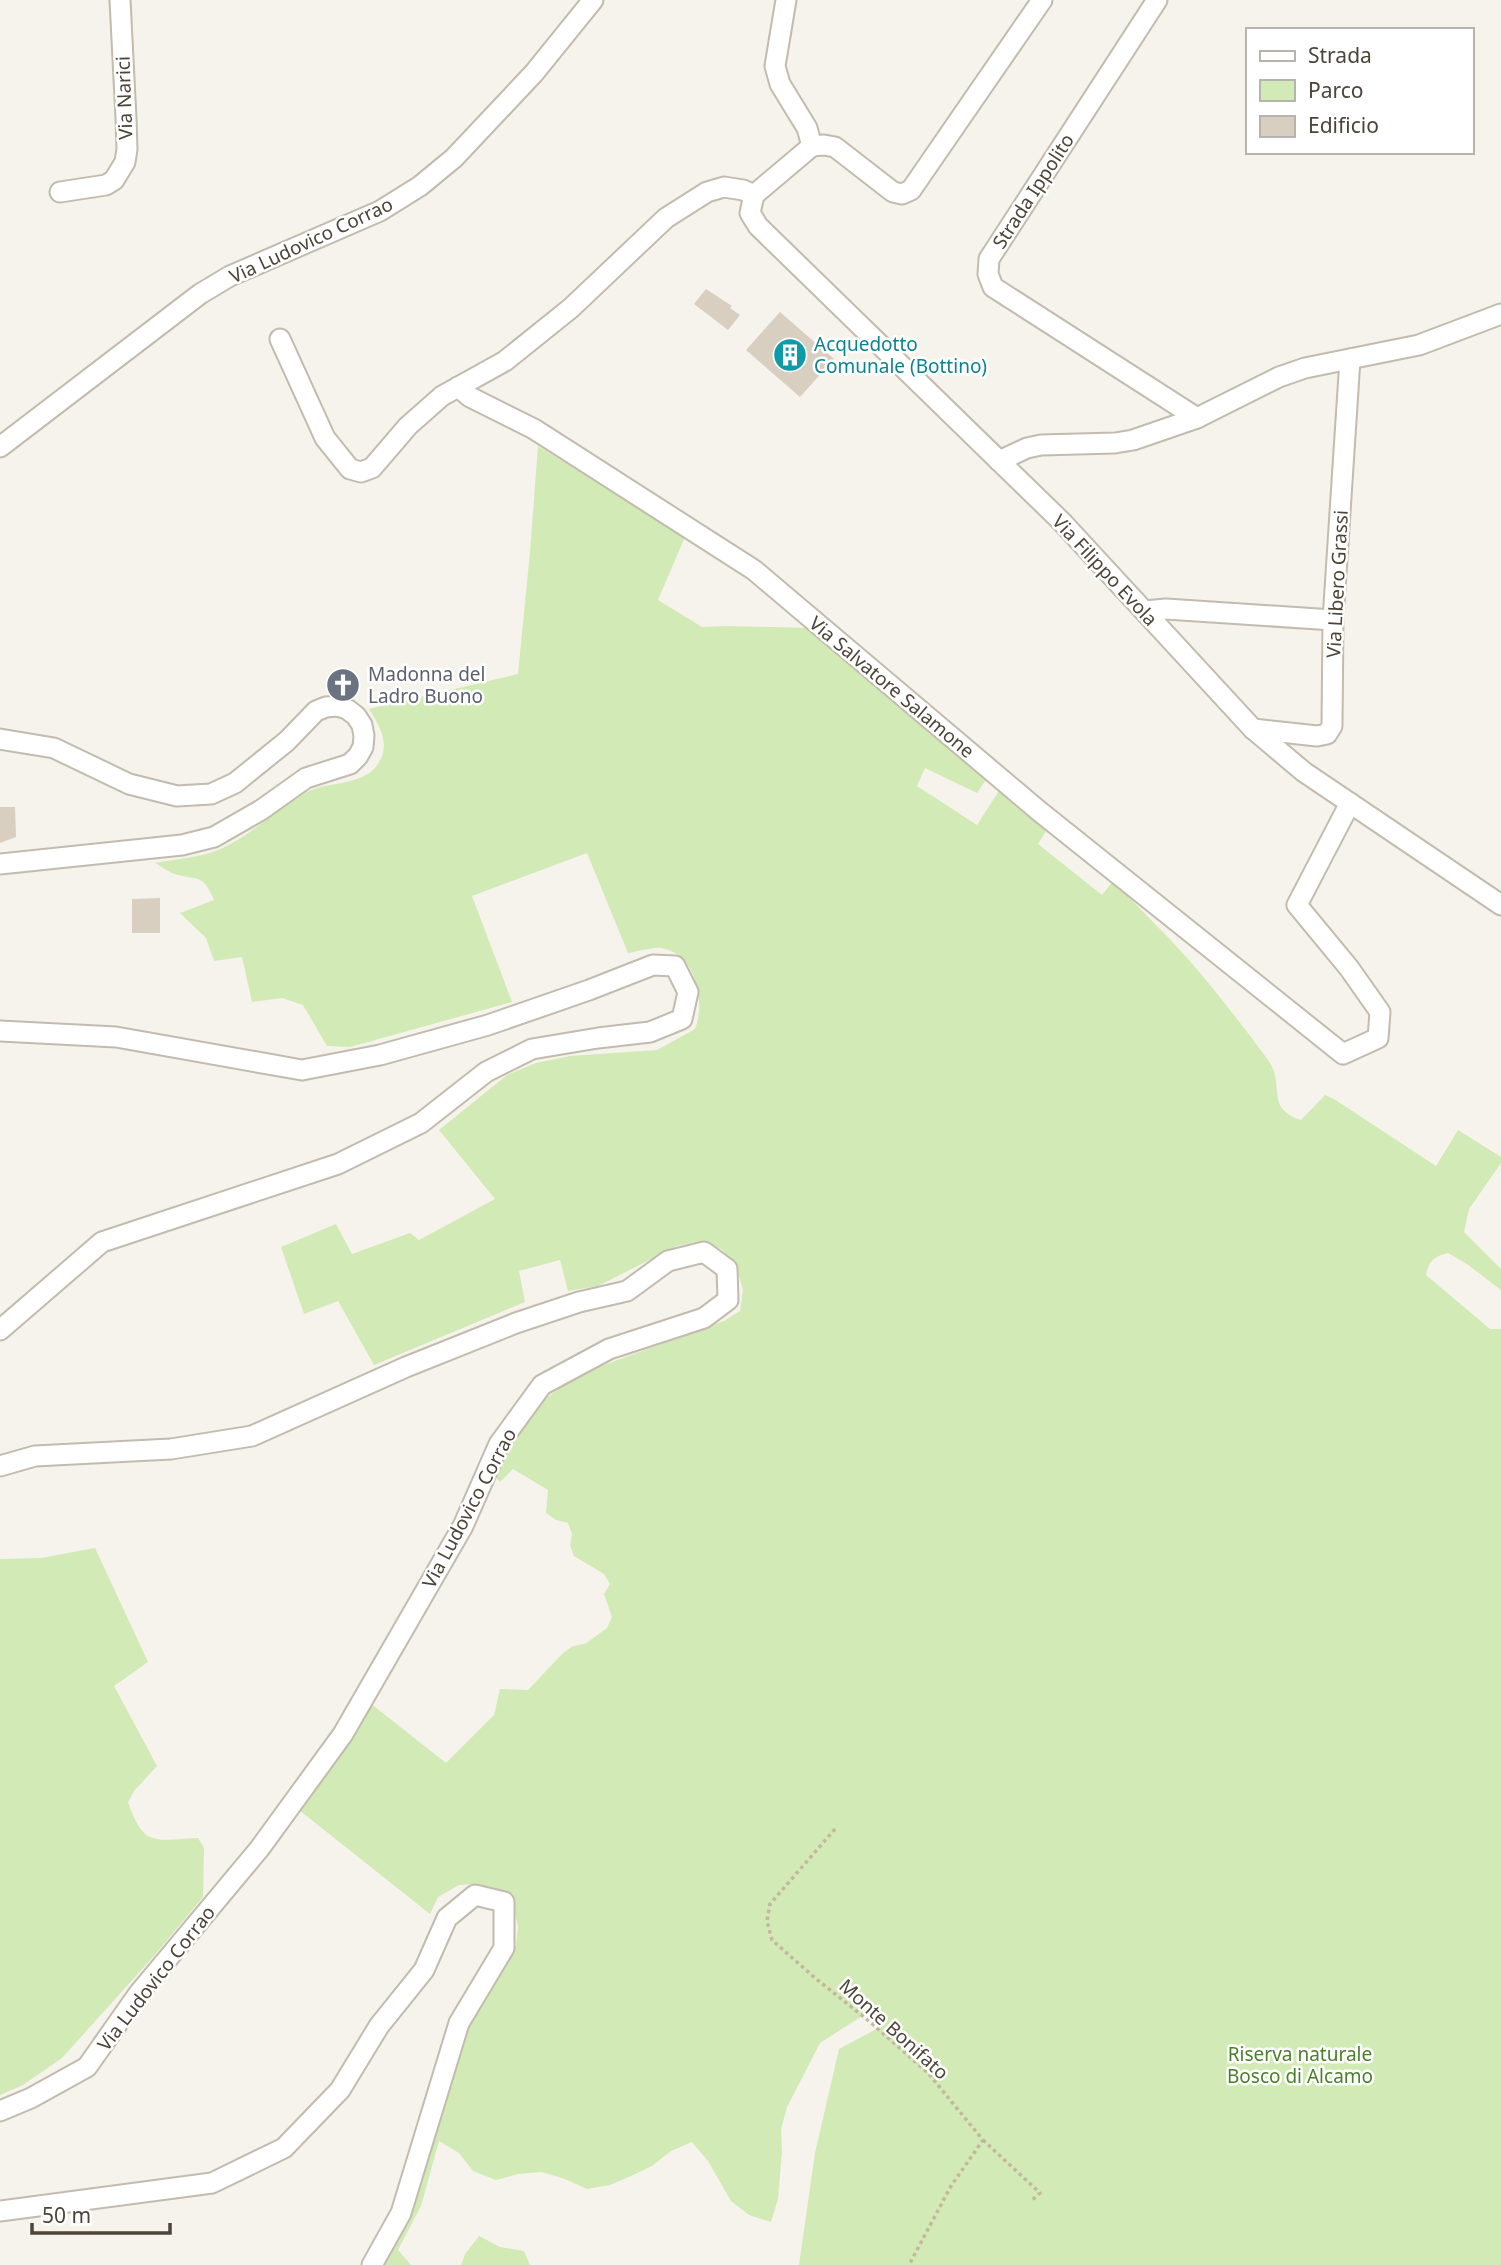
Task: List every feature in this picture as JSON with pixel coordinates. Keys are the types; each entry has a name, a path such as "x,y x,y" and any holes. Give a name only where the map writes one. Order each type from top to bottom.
{"street":[{"name":"Via Narici","path":"60,192 106,185 114,180 125,162 127,149 120,0"},
{"name":"Via Ludovico Corrao","path":"0,447 200,294 230,276 380,211 420,186 454,158 534,73 593,0"},
{"path":"786,0 775,66 780,85 807,128 812,146"},
{"path":"280,339 325,438 350,469 361,472 372,468 408,426 442,396 505,361 571,308 666,218 707,192 724,187 754,195 812,146 824,145 835,147 893,192 902,194 911,190 1042,0"},
{"name":"Strada Ippolito","path":"1157,0 989,259 988,274 993,287 1197,418"},
{"name":"Via Filippo Evola","path":"754,195 750,213 758,226 1099,561 1253,729 1304,772 1501,905"},
{"path":"999,461 1027,448 1041,445 1133,440 1197,418 1279,377 1305,368 1419,345 1501,314"},
{"name":"Via Libero Grassi","path":"1253,729 1317,736 1327,734 1332,726 1333,620 1350,359"},
{"name":"Via Salvatore Salamone","path":"458,387 470,397 534,429 754,570 1039,811 1343,1054 1378,1038 1380,1012 1349,968 1297,905 1350,803"},
{"path":"1145,611 1166,609 1333,620"},
{"path":"0,738 54,748 129,784 177,796 211,794 235,783 287,741 316,710 337,706 347,709 362,725 364,736 363,747 350,764 306,778 261,810 214,837 183,845 0,863"},
{"path":"0,1031 116,1037 302,1070 380,1055 488,1025 653,965 675,966 688,992 682,1019 650,1032 532,1049 485,1072 421,1123 338,1164 102,1242 0,1330"},
{"name":"Via Ludovico Corrao","path":"0,1466 35,1456 172,1449 252,1436 406,1367 516,1323 579,1302 627,1291 668,1261 704,1251 727,1269 728,1300 704,1318 609,1349 542,1385 499,1444 463,1526 343,1734 260,1848 139,1993 87,2067 31,2098 0,2111"},
{"path":"0,2211 212,2183 284,2148 340,2090 379,2026 424,1970 447,1918 475,1895 504,1902 504,1948 459,2023 401,2214 372,2265"}],"path":[{"name":"Monte Bonifato","path":"835,1829 770,1904 767,1920 772,1940 928,2073 996,2155 1040,2193 1031,2201"},
{"path":"909,2265 951,2186 983,2140"}],"green space":[{"name":"Riserva naturale Bosco di Alcamo","path":"538,446 685,537 658,600 702,627 810,628 989,775 977,793 925,768 917,786 977,825 1002,786 1049,826 1038,844 1102,895 1113,881 1188,959 1249,1034 1273,1069 1279,1102 1290,1115 1301,1120 1325,1095 1436,1166 1458,1130 1501,1157 1501,1163 1469,1209 1464,1232 1501,1269 1501,1290 1448,1253 1433,1260 1426,1275 1490,1329 1501,1329 1501,2265 799,2265 815,2153 839,2049 884,2025 870,2011 820,2043 787,2107 781,2129 778,2199 771,2222 749,2215 731,2201 708,2161 692,2142 671,2151 652,2166 631,2176 610,2185 587,2189 542,2172 518,2174 496,2180 473,2171 459,2153 439,2141 421,2206 398,2250 411,2265 380,2265 415,2201 456,2062 474,2014 516,1945 518,1926 511,1903 498,1891 477,1884 459,1885 438,1897 430,1914 299,1810 370,1703 446,1763 494,1715 500,1689 528,1690 563,1653 573,1646 585,1644 607,1628 612,1617 604,1594 610,1584 604,1574 574,1556 568,1523 556,1520 546,1513 548,1490 513,1469 500,1482 495,1476 495,1463 520,1426 545,1399 569,1381 601,1366 724,1321 740,1311 743,1290 736,1266 721,1249 700,1241 677,1246 598,1286 568,1291 560,1260 519,1271 525,1302 374,1365 338,1301 304,1314 281,1247 336,1224 352,1254 410,1233 419,1240 495,1199 439,1130 507,1075 536,1063 570,1056 657,1050 695,1029 698,993 690,969 683,959 673,952 657,948 628,953 587,853 472,896 512,1002 350,1047 327,1046 303,1005 282,998 252,1002 242,957 214,961 206,938 180,913 214,900 206,886 199,880 172,873 155,863 211,853 246,834 308,792 357,779 372,771 382,757 384,743 369,709 518,674"},
{"path":"95,1548 148,1662 114,1686 157,1766 134,1791 128,1802 140,1827 152,1838 198,1838 204,1848 203,1897 62,2058 23,2085 0,2095 0,1559 41,1558"},
{"path":"479,2236 500,2247 524,2251 530,2265 461,2265 465,2254"}],"building":[{"path":"706,289 732,306 730,308 740,315 728,330 694,304"},
{"name":"Acquedotto Comunale (Bottino)","path":"780,312 834,359 800,397 746,350"},
{"name":"Madonna del Ladro Buono","path":"347,671 357,689 345,696 336,694 329,681"},
{"path":"0,807 15,807 16,837 0,843"},
{"path":"160,898 160,933 132,933 132,899"}],"place":[{"name":"Acquedotto Comunale (Bottino)","path":"790,355"},
{"name":"Madonna del Ladro Buono","path":"343,685"}]}
